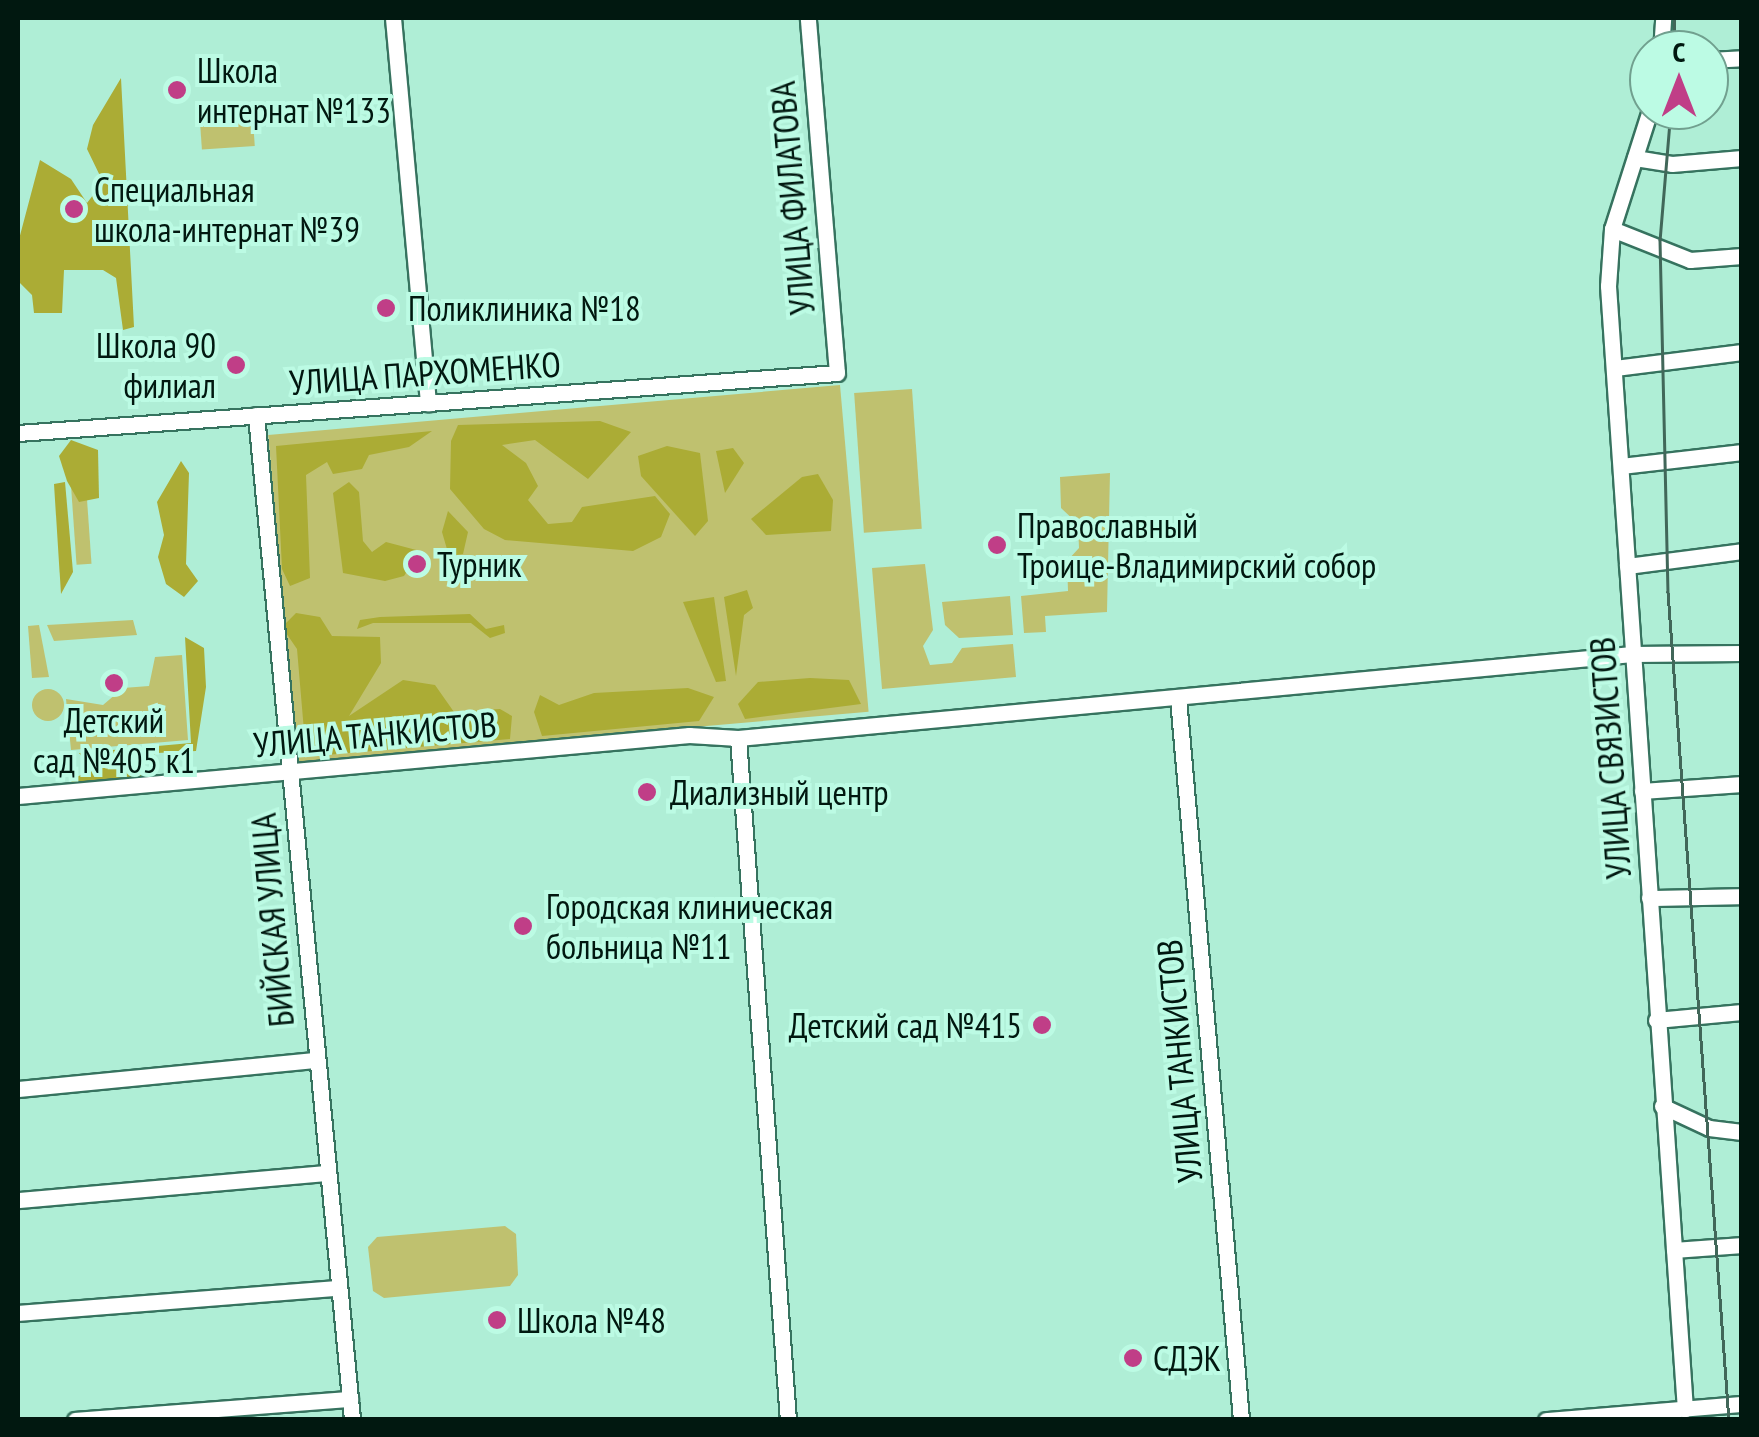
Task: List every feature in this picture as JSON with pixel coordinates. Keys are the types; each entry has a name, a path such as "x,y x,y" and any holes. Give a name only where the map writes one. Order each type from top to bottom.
{"street":[{"path":"393,18 428,403"},
{"name":"УЛИЦА ФИЛАТОВА","path":"808,18 837,373"},
{"name":"УЛИЦА СВЯЗИСТОВ","path":"1644,130 1612,228 1608,286 1662,1106 1674,1250 1696,1412"},
{"path":"1635,158 1672,164 1742,158"},
{"path":"1612,228 1690,260 1742,256"},
{"path":"1615,368 1742,352"},
{"name":"УЛИЦА ПАРХОМЕНКО","path":"18,433 837,373"},
{"name":"БИЙСКАЯ УЛИЦА","path":"256,415 352,1420"},
{"path":"1622,466 1742,452"},
{"path":"1627,566 1742,551"},
{"name":"УЛИЦА ТАНКИСТОВ","path":"18,796 689,734 738,738 1632,654 1742,653"},
{"name":"УЛИЦА ТАНКИСТОВ","path":"1178,698 1241,1420"},
{"path":"738,738 788,1420"},
{"path":"1642,791 1742,784"},
{"path":"1650,898 1742,896"},
{"path":"1656,1020 1742,1012"},
{"path":"18,1089 316,1060"},
{"path":"1662,1106 1709,1128 1742,1132"},
{"path":"18,1200 327,1173"},
{"path":"1674,1250 1742,1245"},
{"path":"18,1313 339,1288"},
{"path":"75,1420 350,1399"},
{"path":"1546,1420 1696,1412 1742,1404"}],"green space":[{"path":"252,106 255,146 202,150 199,110"},
{"path":"840,385 869,712 297,762 268,435"},
{"path":"912,389 922,529 864,533 854,393"},
{"path":"1110,473 1107,612 1045,616 1046,632 1024,633 1021,596 1068,591 1067,561 1079,548 1078,524 1061,508 1060,477"},
{"path":"86,485 92,564 77,565 71,486"},
{"path":"925,564 933,630 923,646 930,665 952,663 962,648 1013,644 1016,677 882,689 872,568"},
{"path":"1010,596 1013,635 959,638 945,625 942,602"},
{"path":"133,620 137,635 54,641 47,625"},
{"path":"39,625 49,677 32,678 28,626"},
{"path":"182,655 188,740 71,750 66,699 103,705 123,688 149,686 155,657"},
{"path":"48,689 60,693 64,705 60,717 48,721 36,717 32,705 36,693"},
{"path":"505,1226 516,1234 518,1275 510,1286 384,1298 373,1291 368,1247 377,1237"}],"shaded area":[{"path":"121,78 134,327 123,330 116,278 103,270 64,270 62,313 34,313 32,295 18,281 18,243 40,160 71,179 87,203 103,182 87,149 93,125"},
{"path":"600,421 631,432 588,479 535,440 502,445 526,463 538,486 528,500 548,524 572,522 582,507 655,496 670,514 661,537 633,551 505,540 484,529 450,489 451,441 458,425"},
{"path":"432,431 409,447 369,455 362,469 333,474 327,462 306,475 310,578 290,586 282,569 276,446"},
{"path":"71,440 98,450 99,498 79,502 67,481 59,456"},
{"path":"667,446 700,453 708,521 695,536 641,476 638,456"},
{"path":"733,448 744,463 725,493 716,451"},
{"path":"181,461 189,473 186,564 198,581 184,597 166,584 158,557 164,535 157,502"},
{"path":"818,474 833,500 831,531 766,535 751,519 802,477"},
{"path":"65,482 73,572 61,594 54,484"},
{"path":"349,482 359,492 363,541 372,552 386,542 420,551 404,576 385,581 343,573 333,493"},
{"path":"448,511 468,532 463,554 449,556 442,532"},
{"path":"747,590 753,608 744,615 736,676 724,597"},
{"path":"714,597 726,681 716,682 683,602"},
{"path":"296,613 320,617 332,636 380,637 381,663 349,716 403,680 435,685 454,712 500,709 512,716 510,739 314,756 304,731 297,649 282,627"},
{"path":"470,614 486,629 504,625 505,633 490,638 471,623 373,623 357,629 360,620 380,617"},
{"path":"185,637 204,648 206,687 196,751 157,753 144,761 140,782 77,787 70,780 92,770 79,753 191,743"},
{"path":"849,680 861,704 745,719 738,704 758,682"},
{"path":"688,688 714,697 699,721 542,736 534,712 540,695 559,705 594,693"}],"tram line":[{"path":"1674,18 1674,30"},
{"path":"1669,130 1660,240 1668,592 1729,1420"}],"place":[{"name":"Школа интернат №133","path":"177,90"},
{"name":"Специальная школа-интернат №39","path":"74,209"},
{"name":"Поликлиника №18","path":"386,308"},
{"name":"Школа 90 филиал","path":"236,365"},
{"name":"Православный Троице-Владимирский собор","path":"997,545"},
{"name":"Турник","path":"417,564"},
{"name":"Детский сад №405 к1","path":"114,683"},
{"name":"Диализный центр","path":"647,792"},
{"name":"Городская клиническая больница №11","path":"523,926"},
{"name":"Детский сад №415","path":"1042,1025"},
{"name":"Школа №48","path":"497,1320"},
{"name":"СДЭК","path":"1133,1358"}]}
